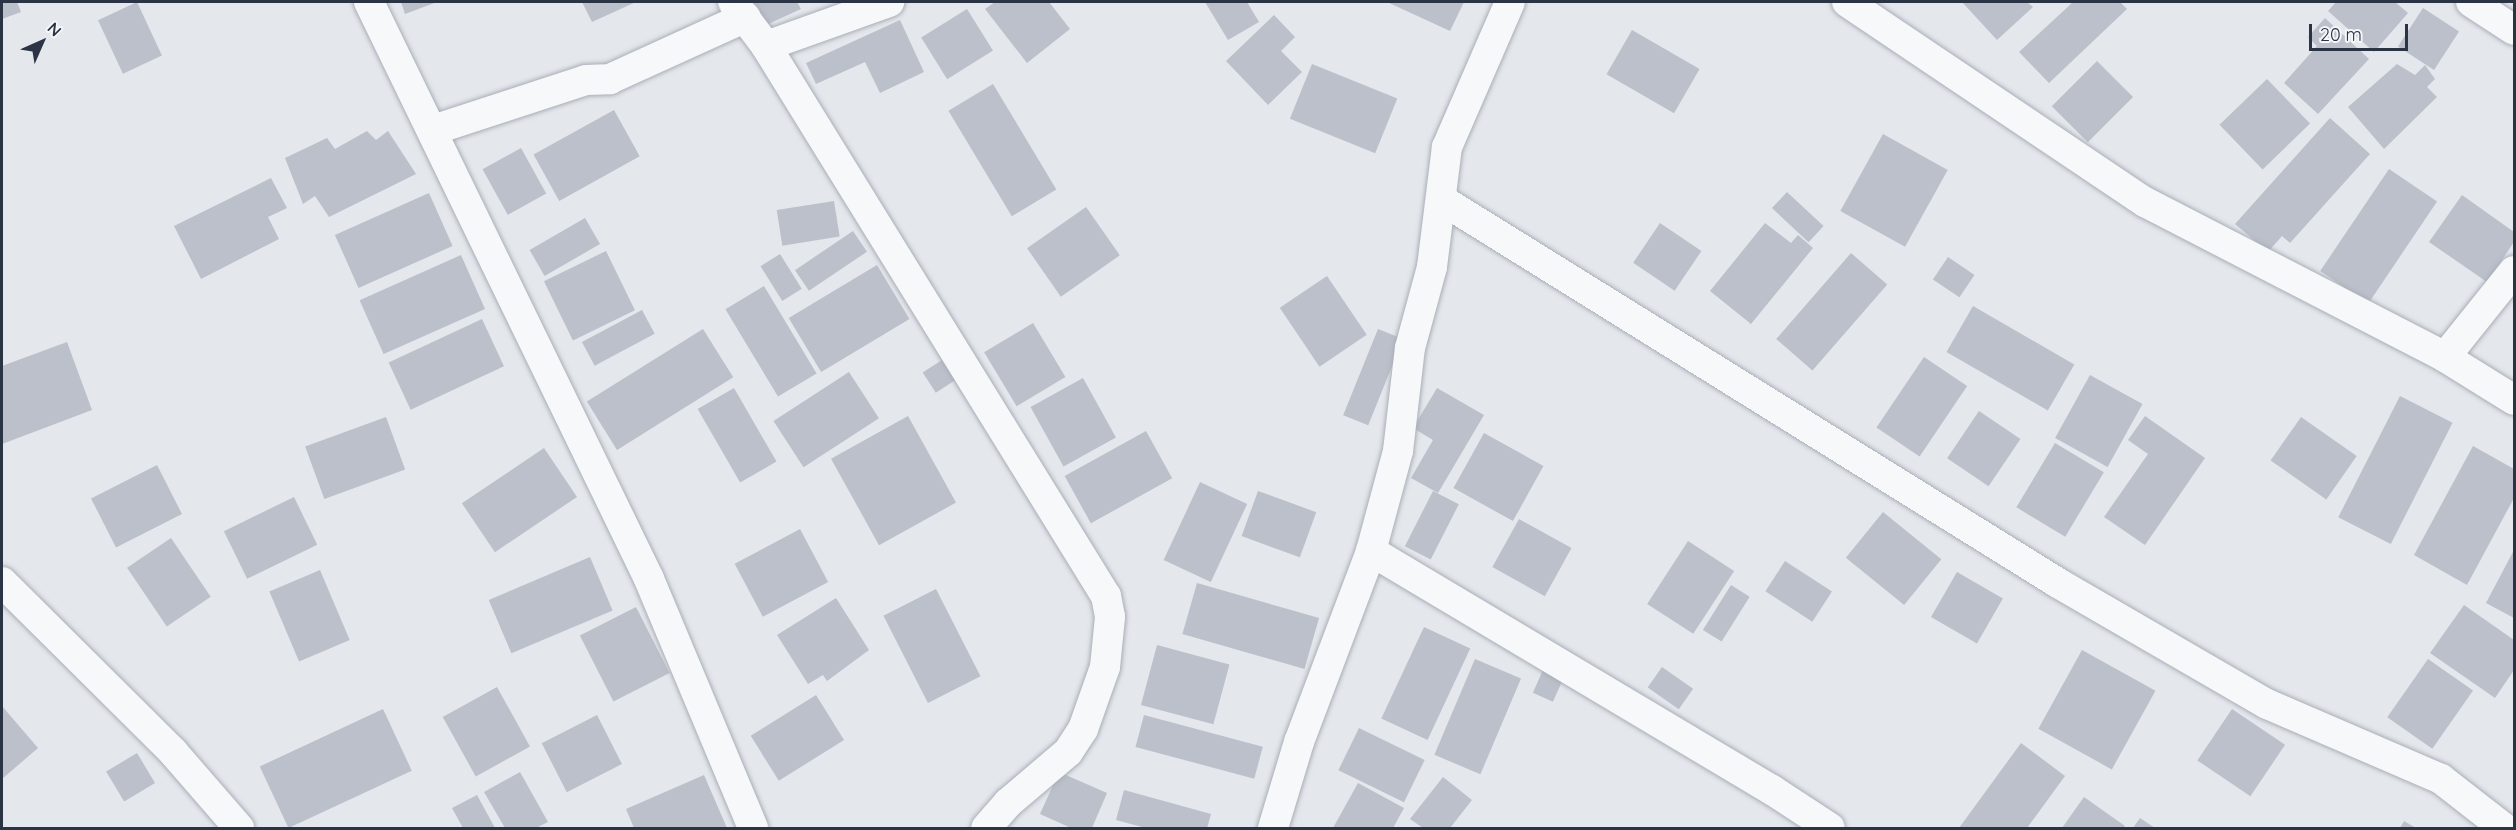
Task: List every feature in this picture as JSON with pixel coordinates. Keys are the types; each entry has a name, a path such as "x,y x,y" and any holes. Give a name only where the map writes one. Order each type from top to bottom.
{"street":[{"path":"369,2 649,579 753,828"},
{"path":"766,45 889,2"},
{"path":"1273,828 1299,742 1371,551 1398,451 1410,348 1432,267 1447,147 1510,2"},
{"path":"1847,2 2145,202 2445,357 2514,400"},
{"path":"2471,2 2514,30"},
{"path":"433,130 586,80 610,79 740,9 766,45 1106,596 1110,616 1105,667 1083,729 1068,752 1008,803 986,828"},
{"path":"1442,200 2058,583 2267,704 2440,779 2504,828"},
{"path":"2445,357 2514,271"},
{"path":"1371,551 1762,784 1830,828"},
{"path":"2,582 173,752 239,828"}],"building":[{"path":"2,2 17,2 21,12 2,19"},
{"path":"137,2 162,55 123,74 98,20"},
{"path":"401,2 437,2 405,14"},
{"path":"582,2 636,2 592,22"},
{"path":"754,2 797,2 801,9 766,25"},
{"path":"995,2 1049,2 1070,29 1027,63 985,9"},
{"path":"1205,2 1247,2 1259,22 1228,40"},
{"path":"1387,2 1464,2 1450,31"},
{"path":"1962,2 2027,2 2033,7 1997,40"},
{"path":"2073,2 2120,2 2127,9 2049,83 2019,52"},
{"path":"2336,2 2395,2 2408,13 2374,52 2328,11"},
{"path":"2423,8 2459,31 2434,70 2398,47"},
{"path":"967,9 993,51 947,79 921,38"},
{"path":"1274,15 1295,37 1281,51 1302,72 1268,105 1226,61"},
{"path":"2325,18 2369,59 2318,114 2284,83 2317,46 2308,37"},
{"path":"900,20 924,72 880,93 865,62 816,84 806,63"},
{"path":"1632,30 1700,69 1674,113 1606,74"},
{"path":"2097,61 2133,97 2088,142 2052,106"},
{"path":"1312,64 1397,98 1375,153 1290,119"},
{"path":"2397,64 2415,75 2425,65 2435,79 2427,87 2437,97 2384,149 2348,107"},
{"path":"2267,79 2310,124 2263,169 2220,125"},
{"path":"993,84 1056,189 1012,216 948,111"},
{"path":"614,110 640,156 559,201 534,155"},
{"path":"2330,118 2370,154 2290,243 2282,236 2268,252 2235,224"},
{"path":"367,131 376,140 388,131 416,174 329,217 315,196 303,204 285,158 327,138 335,149"},
{"path":"1883,134 1948,170 1905,247 1840,211"},
{"path":"521,148 546,193 508,215 483,169"},
{"path":"2389,169 2437,201 2368,303 2320,271"},
{"path":"271,178 287,208 268,217 279,239 201,279 174,226"},
{"path":"1787,192 1824,226 1809,242 1772,208"},
{"path":"429,193 453,246 358,288 335,235"},
{"path":"2462,195 2514,232 2514,242 2487,282 2429,242"},
{"path":"834,201 840,237 782,246 777,210"},
{"path":"1086,207 1120,255 1061,297 1027,248"},
{"path":"585,218 600,244 545,276 530,250"},
{"path":"1660,223 1701,251 1675,291 1633,263"},
{"path":"1765,223 1791,243 1798,235 1813,248 1751,324 1710,291"},
{"path":"853,231 867,252 809,291 795,270"},
{"path":"606,251 635,310 573,341 544,281"},
{"path":"1851,253 1887,284 1812,371 1776,339"},
{"path":"780,254 802,289 782,301 760,266"},
{"path":"461,255 485,309 384,354 360,300"},
{"path":"1948,257 1975,275 1959,297 1933,279"},
{"path":"877,265 909,319 821,372 789,318"},
{"path":"1327,276 1367,335 1319,367 1280,308"},
{"path":"764,286 817,373 778,397 725,309"},
{"path":"1973,306 2074,364 2048,410 1946,352"},
{"path":"642,310 655,334 595,366 582,342"},
{"path":"482,319 504,366 411,410 389,363"},
{"path":"1033,323 1065,377 1017,406 984,352"},
{"path":"703,329 733,377 617,450 587,402"},
{"path":"1378,329 1403,339 1368,425 1343,415"},
{"path":"67,342 92,410 2,444 2,366"},
{"path":"1924,357 1967,386 1920,457 1876,427"},
{"path":"942,360 955,380 936,393 923,373"},
{"path":"849,372 879,418 803,467 774,421"},
{"path":"2090,375 2142,404 2108,467 2055,438"},
{"path":"1083,378 1116,437 1063,467 1031,407"},
{"path":"734,388 776,462 740,483 698,409"},
{"path":"1437,388 1484,415 1438,493 1411,478 1433,440 1413,428"},
{"path":"2400,396 2453,423 2391,544 2338,517"},
{"path":"1979,411 2020,439 1989,486 1947,458"},
{"path":"908,416 956,503 879,545 831,459"},
{"path":"2145,416 2205,458 2145,545 2104,517 2148,454 2128,440"},
{"path":"386,417 405,470 324,499 305,446"},
{"path":"2301,417 2357,456 2326,499 2271,460"},
{"path":"1146,431 1172,478 1091,523 1065,476"},
{"path":"1484,433 1543,466 1513,521 1453,488"},
{"path":"2055,443 2104,472 2065,537 2016,507"},
{"path":"2473,446 2514,469 2514,498 2467,585 2414,555"},
{"path":"544,448 577,497 495,552 462,503"},
{"path":"157,465 182,514 116,548 91,499"},
{"path":"1200,482 1247,504 1211,582 1164,560"},
{"path":"1258,491 1316,512 1300,557 1242,536"},
{"path":"1433,491 1459,504 1431,559 1405,546"},
{"path":"294,497 317,545 247,579 224,531"},
{"path":"1883,512 1941,559 1904,605 1846,558"},
{"path":"1519,519 1571,548 1545,596 1492,567"},
{"path":"800,529 828,582 763,617 735,564"},
{"path":"171,538 211,597 167,626 127,568"},
{"path":"1688,541 1734,571 1693,634 1647,604"},
{"path":"2514,550 2514,618 2486,603"},
{"path":"590,557 613,610 511,653 489,600"},
{"path":"1785,561 1832,591 1812,622 1765,591"},
{"path":"320,570 350,640 299,661 269,591"},
{"path":"1957,572 2003,598 1977,644 1931,617"},
{"path":"1197,583 1319,618 1304,669 1182,634"},
{"path":"1731,585 1750,597 1722,642 1703,630"},
{"path":"936,589 980,676 928,703 883,616"},
{"path":"836,598 869,650 827,681 823,675 808,684 777,635"},
{"path":"2464,605 2514,640 2514,670 2495,698 2430,653"},
{"path":"636,607 670,673 613,702 580,636"},
{"path":"1424,627 1470,649 1428,740 1381,719"},
{"path":"1157,645 1229,664 1213,724 1141,705"},
{"path":"2082,650 2155,691 2112,769 2038,729"},
{"path":"1475,659 1521,679 1480,774 1434,755"},
{"path":"2428,659 2473,691 2432,749 2387,717"},
{"path":"1662,667 1693,689 1679,709 1648,687"},
{"path":"1543,670 1563,679 1553,702 1533,693"},
{"path":"497,687 530,746 476,777 443,717"},
{"path":"816,695 844,740 779,781 751,736"},
{"path":"2,706 38,748 2,779"},
{"path":"383,709 412,771 288,828 260,766"},
{"path":"2232,709 2285,745 2250,796 2197,760"},
{"path":"597,715 622,764 567,792 542,743"},
{"path":"1144,715 1263,747 1254,779 1135,747"},
{"path":"1359,728 1425,760 1404,802 1338,770"},
{"path":"2021,743 2065,776 2027,828 1959,828"},
{"path":"137,753 155,783 124,802 106,772"},
{"path":"520,772 548,822 536,828 505,828 484,792"},
{"path":"1059,772 1107,793 1092,828 1071,828 1040,814"},
{"path":"704,775 727,828 634,828 626,809"},
{"path":"1443,777 1472,800 1450,828 1423,828 1410,819"},
{"path":"1358,783 1404,808 1393,828 1333,828"},
{"path":"1124,790 1211,814 1207,828 1146,828 1116,820"},
{"path":"477,795 495,828 463,828 452,808"},
{"path":"2084,797 2125,826 2123,828 2062,828"},
{"path":"2140,818 2155,828 2133,828"},
{"path":"2404,821 2416,828 2400,828"}]}
